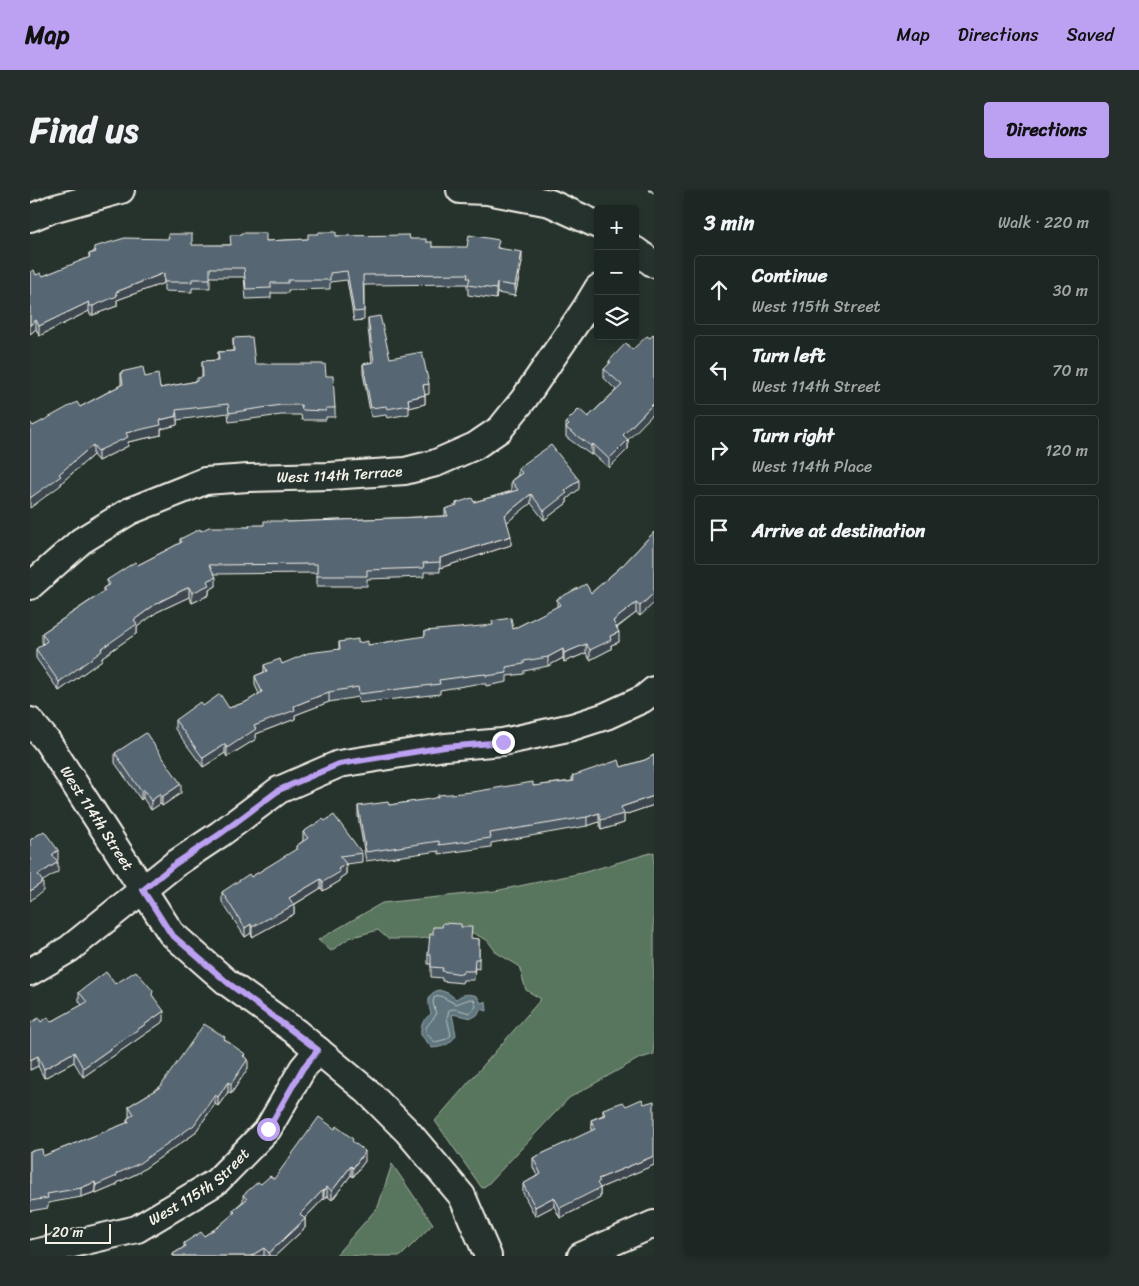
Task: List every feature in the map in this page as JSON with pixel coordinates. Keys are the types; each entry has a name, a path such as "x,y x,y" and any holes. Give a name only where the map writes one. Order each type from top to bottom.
{"street":[{"path":"30,218 52,209 121,190"},
{"path":"460,190 488,191 550,203 594,223"},
{"path":"639,253 654,264"},
{"name":"West 114th Terrace","path":"30,586 81,541 130,511 205,481 405,471 436,463 475,446 500,429 524,399 594,295"},
{"path":"30,972 69,949 175,864 220,834 279,790 339,764 445,747 503,742 564,729 606,716 643,699 654,690"},
{"name":"West 114th Street","path":"30,720 47,741 134,896 171,934 228,983 318,1050 368,1091 408,1132 462,1196 488,1256"},
{"name":"West 115th Street","path":"30,1254 137,1229 216,1182 268,1129 303,1068 318,1050"},
{"path":"581,1256 654,1224"}],"green space":[{"path":"654,852 654,1054 638,1059 569,1098 488,1184 482,1188 435,1121 541,999 526,990 519,966 497,953 487,940 471,932 418,939 388,939 378,930 349,938 331,951 318,940 382,903 495,891 582,873"},
{"path":"392,1164 433,1224 401,1256 335,1256 378,1207"}],"water":[{"path":"439,990 448,993 456,999 466,994 477,996 481,1003 486,1001 487,1011 481,1009 472,1018 452,1014 456,1035 446,1045 432,1048 421,1035 421,1028 424,1021 431,1014 430,996"}],"building":[{"path":"319,232 336,232 336,236 409,235 410,239 426,239 426,242 432,242 432,247 467,247 469,235 499,240 497,248 522,252 515,286 497,283 496,289 468,285 470,278 467,278 468,274 363,275 364,311 354,312 347,271 330,273 330,280 288,280 288,283 271,283 271,288 246,289 244,268 210,268 210,279 192,279 192,282 164,282 164,273 116,292 117,296 93,306 90,306 89,302 39,326 36,320 30,325 30,272 34,270 36,275 41,273 43,276 90,257 89,254 96,252 94,247 125,238 169,239 168,234 192,234 192,245 231,245 230,235 241,235 241,233 266,233 266,241 308,239 308,234 318,234"},
{"path":"380,316 390,358 422,352 429,384 423,385 425,395 408,399 409,405 387,409 386,406 371,408 363,364 374,362 368,318"},
{"path":"654,334 654,406 653,404 623,435 628,440 609,459 593,444 591,446 566,428 569,425 566,422 579,409 588,417 622,385 604,369 626,343 632,350 647,336 650,338"},
{"path":"252,337 255,364 325,364 326,376 333,376 335,408 326,408 326,411 302,410 301,405 281,405 229,413 228,404 176,410 177,416 160,420 161,425 126,433 128,437 98,451 93,445 59,474 61,476 30,498 30,422 33,426 77,402 80,407 123,384 121,372 143,367 145,377 158,374 160,388 197,381 197,378 203,377 202,361 219,360 218,352 234,351 233,338"},
{"path":"551,445 579,480 565,491 567,493 544,511 531,494 505,515 511,536 440,558 440,562 423,563 424,568 367,570 367,576 317,576 317,564 209,565 216,577 207,581 209,585 192,593 189,587 157,603 134,620 137,624 59,682 36,649 47,641 42,633 105,591 103,588 110,584 107,580 135,562 138,565 182,542 180,539 200,529 201,531 209,527 250,527 249,525 264,525 264,521 287,522 448,516 445,509 457,505 456,503 472,498 474,502 518,490 511,481 522,473 518,468"},
{"path":"654,532 654,593 640,606 636,603 613,621 619,632 610,636 611,640 590,650 586,644 564,653 563,649 548,657 524,661 524,664 506,667 507,673 439,680 440,684 359,694 358,687 329,692 294,706 295,710 254,726 256,729 227,748 225,744 203,758 175,720 200,702 203,706 220,694 229,708 246,702 262,692 255,676 267,671 264,665 280,659 282,664 308,653 340,649 339,642 358,639 358,643 368,641 368,645 425,636 425,631 493,625 492,621 511,618 513,629 560,605 557,599 586,584 591,593 624,564"},
{"path":"146,733 181,784 162,797 160,794 151,801 143,789 141,791 115,753"},
{"path":"654,755 654,796 621,807 624,814 601,820 599,813 587,817 490,833 491,838 439,845 439,841 366,852 358,806 388,802 389,805 430,799 438,797 438,795 473,792 533,782 533,786 574,781 572,776 619,760 621,767 645,760"},
{"path":"334,815 362,853 340,856 346,864 338,869 340,872 323,882 321,879 289,898 294,905 252,927 251,924 245,928 222,892 249,874 251,877 298,848 296,846 308,838 303,832 323,819 325,821"},
{"path":"44,831 58,850 52,855 58,862 38,875 43,882 30,891 30,840"},
{"path":"443,923 461,924 461,927 472,927 471,938 479,939 479,959 475,959 474,971 463,971 462,974 442,971 443,968 431,967 431,955 428,955 430,934 433,935 433,927 442,927"},
{"path":"136,971 153,991 152,995 164,1011 83,1068 74,1052 44,1069 38,1056 30,1060 30,1023 39,1018 41,1022 48,1017 51,1022 87,1002 79,992 106,972 115,984"},
{"path":"204,1024 225,1037 224,1039 245,1054 243,1056 248,1059 231,1084 228,1082 218,1097 215,1095 194,1125 138,1164 116,1174 117,1176 96,1185 95,1182 81,1188 47,1194 48,1198 30,1201 30,1151 42,1149 43,1156 129,1122 127,1119 134,1114 129,1106 160,1087"},
{"path":"642,1099 644,1104 654,1101 654,1156 598,1179 600,1181 597,1183 600,1188 560,1208 554,1197 535,1207 523,1184 541,1174 533,1158 595,1129 591,1120 605,1115 603,1109 623,1102 626,1106"},
{"path":"319,1117 335,1129 336,1126 365,1151 353,1168 351,1166 332,1191 327,1187 300,1214 305,1219 269,1253 264,1248 251,1256 174,1256 173,1254 186,1246 184,1243 201,1232 204,1236 218,1227 235,1212 233,1210 247,1199 243,1195 258,1182 261,1184 270,1176 274,1179"}],"route":[{"path":"268,1129 303,1068 318,1050 228,983 171,934 143,890 175,864 220,834 279,790 339,764 445,747 503,742"}]}
